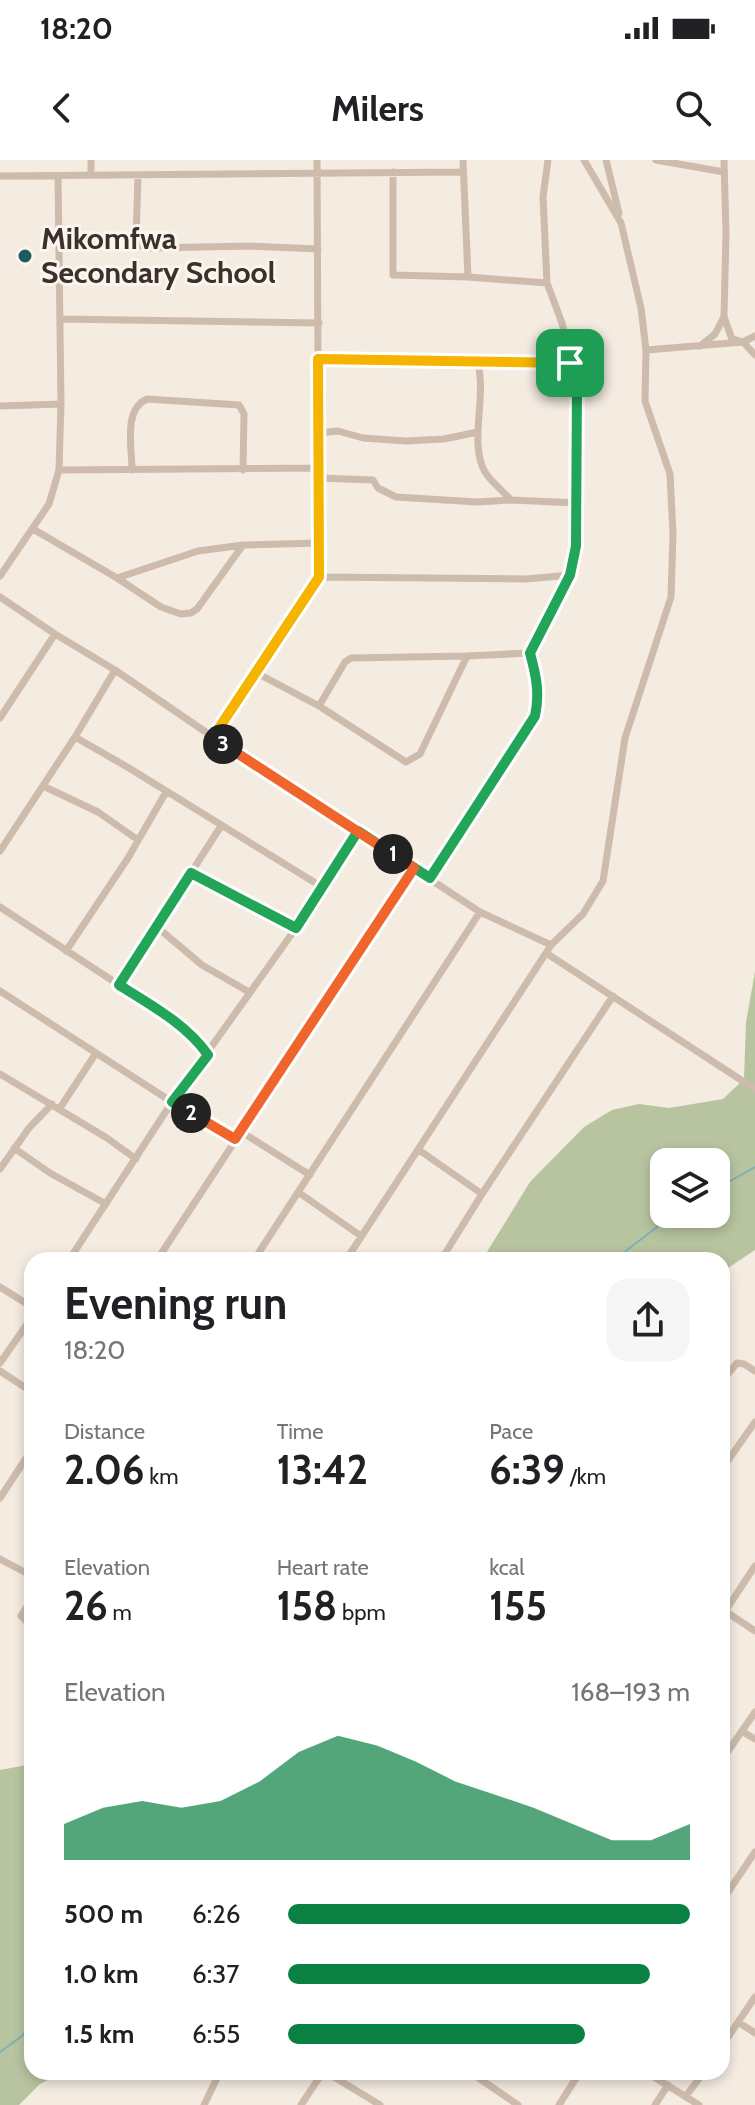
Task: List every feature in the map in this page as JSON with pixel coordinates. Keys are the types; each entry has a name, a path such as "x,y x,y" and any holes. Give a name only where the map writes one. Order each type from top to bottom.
{"street":[{"path":"91,160 91,174"},
{"path":"213,737 319,577 317,160"},
{"path":"463,160 468,277"},
{"path":"430,878 535,716 538,684 530,653 570,575 576,546 577,384 562,323 547,283 543,197 548,160"},
{"path":"584,160 621,223"},
{"path":"351,1252 549,949 583,914 603,881 625,738 671,597 673,534 670,474 645,401 646,350 641,308 606,160"},
{"path":"656,160 724,172"},
{"path":"724,160 724,317 732,339 743,342 755,355"},
{"path":"393,172 393,275 547,283"},
{"path":"0,176 463,172"},
{"path":"138,175 136,240 141,246 318,249"},
{"path":"0,576 49,504 59,470 58,176"},
{"path":"699,348 715,334 724,317"},
{"path":"60,319 319,323"},
{"path":"646,350 699,348 743,342 755,336"},
{"path":"318,359 570,363"},
{"path":"477,360 483,387 478,432 479,458 486,474 511,500"},
{"path":"132,470 132,417 135,407 147,399 239,405 244,414 243,470"},
{"path":"0,406 61,404"},
{"path":"319,433 338,431 363,438 406,441 444,439 478,432"},
{"path":"59,470 319,468"},
{"path":"319,478 373,480 378,488 396,497 577,503"},
{"path":"33,529 161,607 181,614 197,609 243,545"},
{"path":"117,578 198,551 243,545 319,543"},
{"path":"319,577 526,579 570,575"},
{"path":"0,598 115,670 480,912 549,949 613,996 755,1089"},
{"path":"0,718 55,634"},
{"path":"319,706 345,662 351,658 530,653"},
{"path":"255,672 319,706 402,760 410,762 420,754 467,656"},
{"path":"0,851 115,670"},
{"path":"75,737 322,887"},
{"path":"43,786 98,812 138,840"},
{"path":"66,951 166,792"},
{"path":"119,985 221,826"},
{"path":"74,1252 172,1102 296,928 358,831"},
{"path":"162,1252 414,868"},
{"path":"191,873 296,928"},
{"path":"0,907 168,1017 193,1036 208,1055"},
{"path":"259,1252 480,912"},
{"path":"157,927 202,965 249,992"},
{"path":"0,991 172,1102 310,1175"},
{"path":"446,1252 613,996"},
{"path":"0,1169 29,1128 56,1106 96,1053"},
{"path":"0,1074 56,1106 136,1159"},
{"path":"14,1148 50,1173 106,1204"},
{"path":"419,1150 482,1194"},
{"path":"298,1192 361,1236"},
{"path":"0,1287 24,1302"},
{"path":"0,1363 24,1328"},
{"path":"730,1371 737,1363 755,1371"},
{"path":"0,1371 24,1387"},
{"path":"730,1458 755,1422"},
{"path":"0,1498 24,1461"},
{"path":"0,1478 9,1484"},
{"path":"0,1559 24,1572"},
{"path":"730,1605 755,1566"},
{"path":"730,1617 755,1631"},
{"path":"730,1749 755,1712"},
{"path":"743,1732 755,1739"},
{"path":"730,1889 755,1852"},
{"path":"730,2034 755,1997"},
{"path":"738,2022 755,2033"},
{"path":"204,2105 216,2080"},
{"path":"301,2105 319,2080"},
{"path":"338,2080 380,2105"},
{"path":"482,2080 518,2105"},
{"path":"559,2105 575,2080"},
{"path":"660,2080 699,2105"},
{"path":"686,2096 698,2080"},
{"path":"655,2105 668,2085"}],"green space":[{"path":"755,972 755,1250 730,1267 730,1252 487,1252 530,1182 584,1127 612,1110 639,1104 669,1108 723,1099 744,1079 746,1022"},
{"path":"24,1766 24,2080 48,2080 19,2105 0,2105 0,1770"}],"waterway":[{"path":"730,1181 755,1167"},
{"path":"624,1252 656,1228"},
{"path":"0,2052 24,2033"}],"place":[{"name":"Mikomfwa Secondary School","path":"25,256"}],"route":[{"path":"570,363 318,359 319,577 213,737 358,831 414,868 235,1139 172,1102 208,1055 204,1049 193,1036 168,1017 119,985 191,873 296,928 358,831 430,878 535,716 538,684 530,653 570,575 576,546 577,384 570,363"}]}
